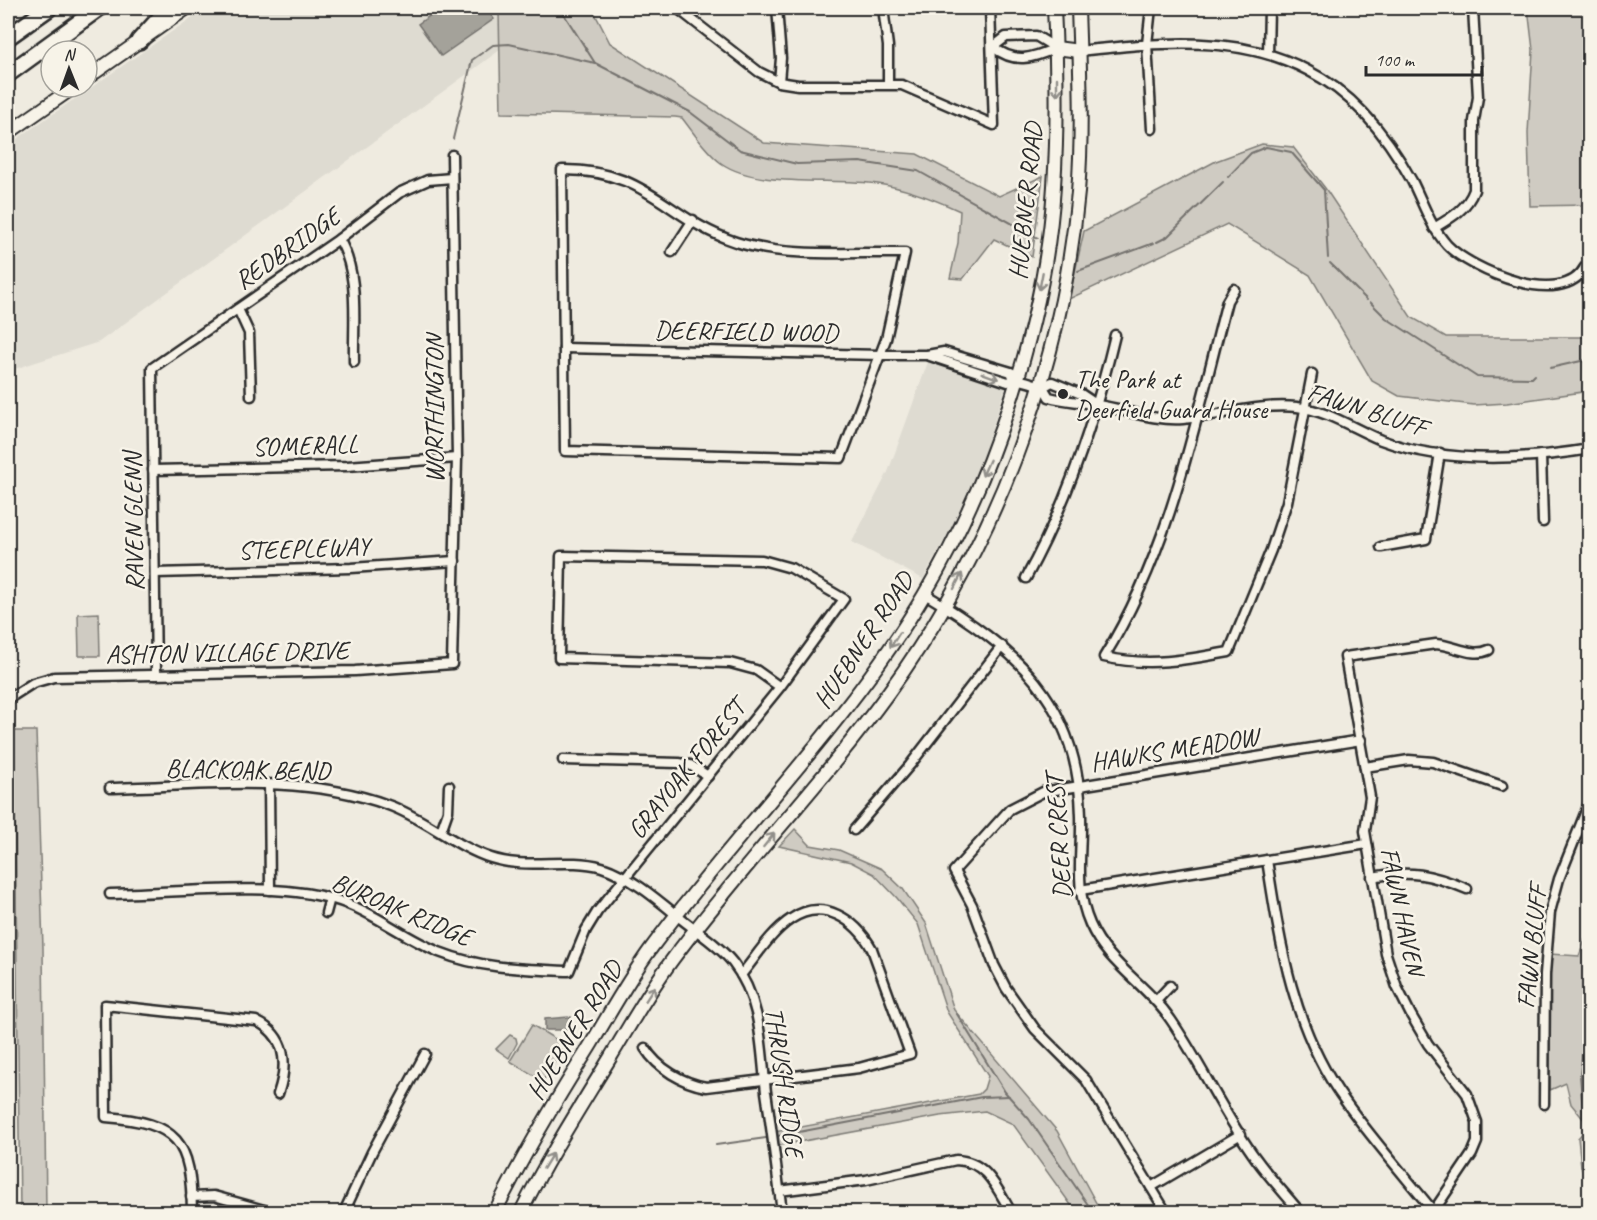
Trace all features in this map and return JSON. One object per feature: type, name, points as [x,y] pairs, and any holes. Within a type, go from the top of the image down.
[{"type":"highway","points":[[8,37],[49,8]]},
{"type":"highway","points":[[8,74],[99,8]]},
{"type":"highway","points":[[139,41],[169,8]]},
{"type":"main road","points":[[99,69],[187,8]]},
{"type":"main road","name":"HUEBNER ROAD","points":[[495,1212],[518,1164],[652,947],[864,686],[925,594],[957,535],[991,458],[1037,304],[1053,203],[1058,84],[1054,8]]},
{"type":"main road","name":"HUEBNER ROAD","points":[[521,1212],[539,1176],[671,961],[889,692],[945,607],[1013,466],[1041,386],[1060,309],[1076,206],[1082,85],[1078,8]]},
{"type":"main road","points":[[1056,48],[1079,51]]},
{"type":"main road","points":[[8,132],[56,99]]},
{"type":"street","points":[[677,8],[759,72],[778,82],[798,85],[888,83],[918,89],[994,124],[990,8]]},
{"type":"street","points":[[777,8],[782,58],[778,82]]},
{"type":"street","points":[[883,8],[888,46],[888,83]]},
{"type":"street","points":[[1150,8],[1147,44],[1152,129]]},
{"type":"street","points":[[1268,54],[1269,8]]},
{"type":"street","points":[[1434,228],[1458,213],[1471,200],[1474,190],[1474,121],[1478,97],[1473,8]]},
{"type":"street","points":[[993,47],[1006,37],[1036,36],[1056,48]]},
{"type":"street","points":[[1079,51],[1147,44],[1197,42],[1268,54],[1291,62],[1324,79],[1359,109],[1397,156],[1434,228],[1448,246],[1468,261],[1507,279],[1538,284],[1564,283],[1579,276],[1585,267]]},
{"type":"street","points":[[993,47],[1007,58],[1035,57],[1056,48]]},
{"type":"street","name":"WORTHINGTON","points":[[452,155],[457,458],[452,664]]},
{"type":"street","points":[[562,170],[595,171],[624,179],[693,220],[735,242],[767,249],[904,253],[881,355],[841,458],[565,451],[562,170]]},
{"type":"street","name":"REDBRIDGE","points":[[152,368],[405,190],[428,180],[452,178]]},
{"type":"street","points":[[672,252],[693,220]]},
{"type":"street","points":[[339,238],[348,253],[351,269],[354,362]]},
{"type":"street","points":[[1234,289],[1227,301],[1174,504],[1160,542],[1118,634],[1104,657],[1125,662],[1164,663],[1229,652],[1271,550],[1287,502],[1312,374]]},
{"type":"street","points":[[238,309],[249,333],[251,396]]},
{"type":"street","points":[[1026,578],[1044,545],[1076,469],[1097,405],[1115,335]]},
{"type":"street","name":"DEERFIELD WOOD","points":[[564,348],[927,356],[950,353],[1011,372],[1015,379],[1041,386]]},
{"type":"street","name":"RAVEN GLENN","points":[[152,368],[156,675]]},
{"type":"street","name":"FAWN BLUFF","points":[[1097,405],[1081,394],[1052,382],[1041,386],[1048,397],[1144,416],[1197,417],[1277,406],[1306,408],[1340,418],[1380,440],[1471,457],[1541,455],[1590,449]]},
{"type":"street","points":[[1381,547],[1426,539],[1440,453]]},
{"type":"street","points":[[1541,455],[1543,522]]},
{"type":"street","name":"SOMERALL","points":[[153,470],[347,466],[457,458]]},
{"type":"street","name":"GRAYOAK FOREST","points":[[569,971],[586,930],[624,879],[780,687],[844,599],[791,568],[762,560],[561,556],[559,658],[730,663],[756,670],[780,687]]},
{"type":"street","name":"STEEPLEWAY","points":[[154,573],[351,568],[455,561]]},
{"type":"street","name":"DEER CREST","points":[[925,594],[1002,646],[1025,668],[1053,706],[1071,750],[1079,786],[1080,890],[1089,921],[1103,948],[1171,1020],[1256,1160],[1300,1212]]},
{"type":"street","name":"FAWN HAVEN","points":[[1434,1212],[1472,1154],[1477,1142],[1477,1122],[1467,1094],[1428,1044],[1397,987],[1384,943],[1365,831],[1370,797],[1345,657],[1436,644],[1447,645],[1474,654],[1489,650]]},
{"type":"street","points":[[854,830],[910,765],[1002,646]]},
{"type":"street","name":"ASHTON VILLAGE DRIVE","points":[[8,699],[33,683],[54,677],[356,671],[452,664]]},
{"type":"street","name":"HAWKS MEADOW","points":[[1151,1187],[1079,1070],[1035,1029],[1006,988],[994,965],[972,904],[954,871],[1004,815],[1018,803],[1043,792],[1361,740]]},
{"type":"street","points":[[563,760],[679,763],[690,765],[708,776]]},
{"type":"street","points":[[1365,767],[1409,760],[1433,762],[1502,786]]},
{"type":"street","points":[[269,785],[270,890]]},
{"type":"street","name":"BLACKOAK BEND","points":[[110,788],[302,786],[367,798],[399,810],[441,831],[465,848],[493,859],[522,864],[587,864],[605,868],[677,916]]},
{"type":"street","points":[[441,831],[448,811],[449,786]]},
{"type":"street","name":"FAWN BLUFF","points":[[1544,1104],[1545,974],[1550,912],[1559,879],[1590,801]]},
{"type":"street","points":[[1080,890],[1367,844]]},
{"type":"street","points":[[1267,860],[1289,982],[1303,1023],[1322,1063],[1344,1100],[1434,1212]]},
{"type":"street","points":[[1372,877],[1401,872],[1422,873],[1467,889]]},
{"type":"street","name":"BUROAK RIDGE","points":[[110,894],[270,890],[330,898],[365,911],[415,940],[462,960],[516,970],[569,971]]},
{"type":"street","points":[[326,913],[330,898]]},
{"type":"street","points":[[645,1048],[656,1063],[696,1085],[717,1087],[865,1067],[910,1054],[872,949],[864,936],[843,916],[822,910],[811,911],[790,919],[741,975]]},
{"type":"street","name":"THRUSH RIDGE","points":[[677,916],[732,961],[741,975],[756,1011],[782,1212]]},
{"type":"street","points":[[1156,1002],[1170,986]]},
{"type":"street","points":[[192,1212],[188,1161],[171,1134],[148,1122],[106,1117],[105,1005],[256,1021],[268,1027],[279,1039],[283,1051],[283,1080],[278,1094]]},
{"type":"street","points":[[344,1212],[372,1152],[425,1054]]},
{"type":"street","points":[[1166,1212],[1151,1187],[1240,1134]]},
{"type":"street","points":[[779,1191],[866,1180],[956,1160],[967,1161],[984,1170],[1011,1212]]},
{"type":"street","points":[[191,1197],[214,1196],[271,1212]]},
{"type":"shaded area","points":[[206,8],[498,8],[500,50],[99,342],[8,371],[8,145],[74,99],[99,99],[99,82]]},
{"type":"shaded area","points":[[441,8],[486,8],[494,19],[441,56],[418,24]]},
{"type":"shaded area","points":[[495,8],[592,8],[610,43],[764,143],[917,154],[999,196],[1043,176],[1032,257],[994,239],[963,279],[950,278],[958,243],[960,211],[920,194],[878,184],[796,181],[755,176],[737,171],[721,163],[710,153],[682,118],[501,113],[499,12]]},
{"type":"shaded area","points":[[1528,8],[1589,8],[1589,205],[1530,206],[1528,133],[1533,50]]},
{"type":"shaded area","points":[[1262,144],[1293,147],[1325,188],[1411,317],[1446,337],[1589,337],[1589,391],[1507,403],[1474,405],[1399,396],[1372,381],[1310,275],[1227,224],[1069,299],[1084,231],[1216,161]]},
{"type":"shaded area","points":[[928,362],[1006,386],[983,456],[953,524],[923,579],[852,542],[888,472]]},
{"type":"shaded area","points":[[99,613],[100,656],[79,656],[78,614]]},
{"type":"shaded area","points":[[14,731],[36,731],[43,948],[46,1212],[20,1212]]},
{"type":"shaded area","points":[[795,829],[810,845],[839,850],[882,869],[903,889],[926,923],[954,1010],[1057,1131],[1101,1212],[1076,1212],[1013,1124],[985,1111],[940,1116],[776,1146],[774,1132],[979,1094],[984,1089],[988,1076],[947,1012],[918,924],[874,874],[851,862],[779,846]]},
{"type":"shaded area","points":[[1589,929],[1589,1126],[1571,1104],[1566,1083],[1550,1090],[1550,954],[1579,956]]},
{"type":"shaded area","points":[[571,1017],[571,1030],[545,1030],[545,1019]]},
{"type":"shaded area","points":[[532,1025],[565,1045],[543,1081],[510,1061]]},
{"type":"shaded area","points":[[510,1035],[516,1038],[517,1043],[509,1058],[496,1049]]},
{"type":"shaded area","points":[[1589,1126],[1589,1190],[1581,1166],[1578,1138]]},
{"type":"waterway","points":[[560,8],[595,63],[690,112],[740,150],[797,164],[860,162],[918,171],[1038,238]]},
{"type":"waterway","points":[[453,139],[472,60],[493,45],[509,44],[595,63]]},
{"type":"waterway","points":[[1228,177],[1251,153],[1266,147],[1291,152],[1324,190],[1328,258]]},
{"type":"waterway","points":[[1157,242],[1167,237],[1223,182]]},
{"type":"waterway","points":[[1078,271],[1154,243]]},
{"type":"waterway","points":[[1330,263],[1367,300]]},
{"type":"waterway","points":[[1370,302],[1386,318],[1477,377],[1532,378],[1535,375]]},
{"type":"waterway","points":[[1550,368],[1590,359]]},
{"type":"waterway","points":[[1590,996],[1580,1075],[1587,1161],[1590,1169]]},
{"type":"waterway","points":[[957,1014],[1005,1092],[1029,1119],[1093,1212]]},
{"type":"waterway","points":[[778,1136],[982,1097],[1009,1096]]},
{"type":"waterway","points":[[716,1145],[766,1138]]},
{"type":"place","name":"The Park at Deerfield Guard House","points":[[1063,394]]}]
